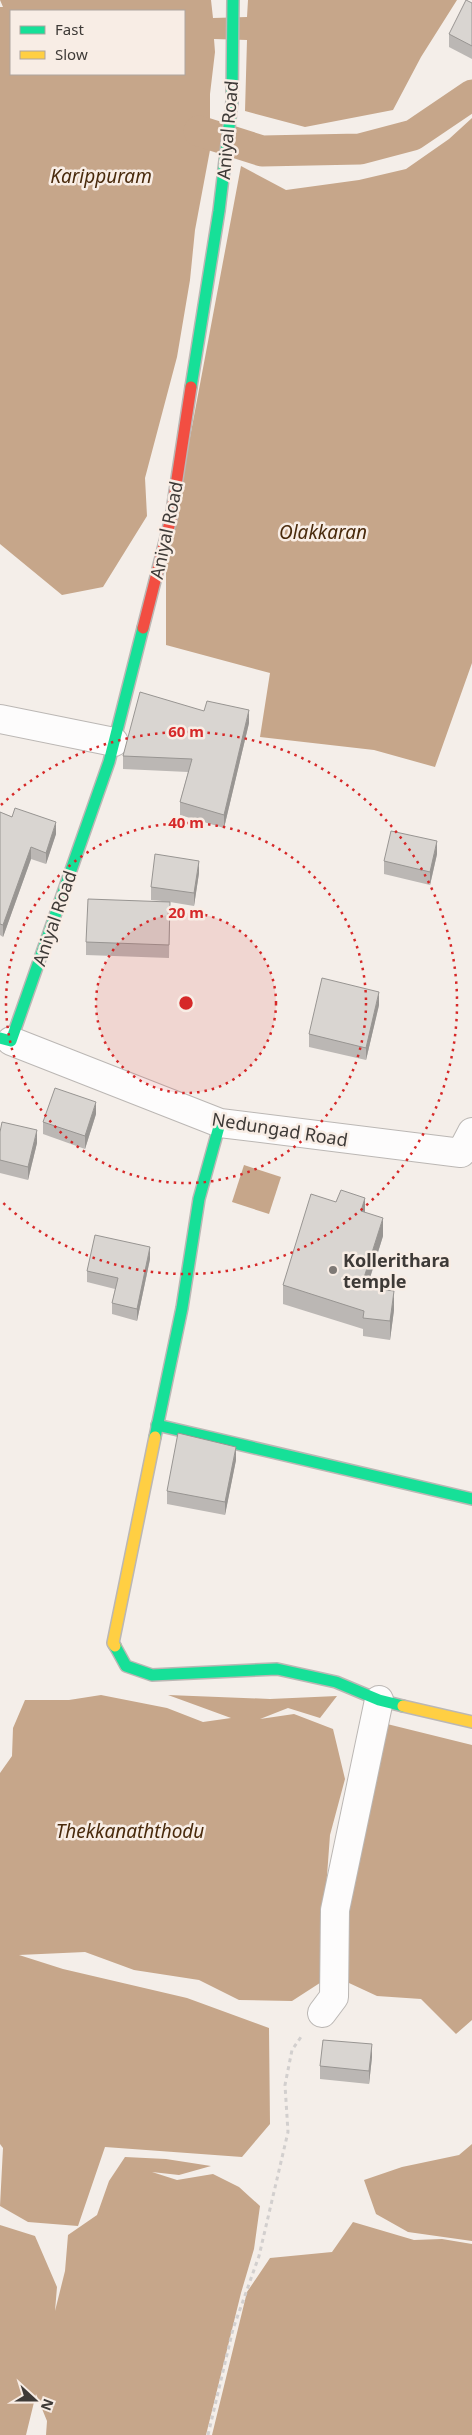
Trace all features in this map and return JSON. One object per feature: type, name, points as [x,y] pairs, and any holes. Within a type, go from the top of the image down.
[{"type":"street","name":"Aniyal Road","points":[[5,1040],[109,762],[171,518],[219,211],[232,102],[231,42],[233,0]]},
{"type":"street","points":[[0,719],[114,742]]},
{"type":"street","name":"Nedungad Road","points":[[5,1040],[220,1124],[468,1151]]},
{"type":"street","points":[[220,1124],[199,1200],[182,1308],[113,1643],[126,1666],[152,1675],[277,1669],[336,1682],[380,1700],[472,1722]]},
{"type":"street","points":[[157,1425],[472,1499]]},
{"type":"street","points":[[322,2013],[334,1997],[335,1910],[380,1700]]},
{"type":"path","points":[[208,2435],[233,2329],[259,2256],[288,2132],[285,2085],[292,2050],[310,2024],[322,2013]]},
{"type":"water","name":"Karippuram","points":[[0,0],[211,0],[213,18],[247,17],[248,0],[457,0],[421,57],[393,110],[305,127],[245,111],[247,40],[214,39],[215,52],[210,94],[210,150],[195,230],[190,280],[177,357],[145,478],[147,516],[103,587],[62,595],[0,544],[0,7],[3,7]]},
{"type":"water","name":"Olakkaran","points":[[472,118],[472,663],[435,767],[374,750],[260,737],[270,673],[166,645],[166,565],[241,166],[286,190],[359,180],[406,169],[449,139]]},
{"type":"water","points":[[244,1165],[281,1177],[269,1214],[232,1202]]},
{"type":"water","name":"Thekkanaththodu","points":[[101,1695],[167,1708],[203,1722],[231,1718],[168,1695],[270,1699],[337,1696],[320,1718],[288,1708],[260,1719],[294,1714],[333,1729],[345,1779],[330,1835],[326,1889],[379,1722],[472,1745],[472,2020],[456,2034],[421,1999],[377,1996],[349,1983],[347,1918],[326,1979],[292,2001],[239,2000],[199,1980],[134,1970],[85,1952],[19,1955],[63,1969],[187,1998],[269,2028],[270,2124],[242,2157],[105,2147],[78,2226],[28,2222],[0,2206],[3,2148],[0,2144],[0,1773],[12,1756],[13,1728],[25,1700],[69,1700]]},
{"type":"water","points":[[472,2144],[472,2241],[408,2232],[376,2214],[364,2180],[402,2167],[459,2155]]},
{"type":"water","points":[[125,2157],[166,2159],[211,2166],[179,2175],[152,2172],[177,2180],[213,2174],[239,2187],[260,2206],[254,2249],[241,2293],[206,2435],[46,2435],[47,2421],[36,2394],[26,2435],[0,2435],[0,2225],[35,2236],[57,2287],[55,2311],[65,2271],[68,2235],[97,2215],[109,2181]]},
{"type":"water","points":[[353,2222],[414,2240],[442,2239],[472,2244],[472,2435],[212,2435],[247,2292],[270,2258],[332,2252]]},
{"type":"building","points":[[466,0],[472,3],[472,46],[449,34]]},
{"type":"building","points":[[140,692],[204,711],[207,701],[249,710],[224,815],[180,802],[192,759],[123,756]]},
{"type":"building","points":[[15,808],[56,822],[46,853],[31,847],[3,925],[0,924],[0,812],[12,817]]},
{"type":"building","points":[[391,831],[437,841],[430,872],[384,861]]},
{"type":"building","points":[[155,854],[199,861],[194,893],[151,887]]},
{"type":"building","points":[[88,899],[170,902],[169,945],[86,942]]},
{"type":"building","points":[[322,978],[379,992],[366,1048],[309,1034]]},
{"type":"building","points":[[55,1088],[96,1102],[85,1136],[43,1122]]},
{"type":"building","points":[[2,1122],[37,1130],[28,1167],[0,1160]]},
{"type":"building","name":"Kollerithara temple","points":[[341,1190],[365,1198],[361,1211],[383,1218],[361,1287],[394,1291],[390,1321],[363,1318],[364,1311],[283,1285],[311,1194],[336,1202]]},
{"type":"building","points":[[95,1235],[150,1247],[137,1309],[112,1303],[118,1278],[87,1271]]},
{"type":"building","points":[[178,1433],[236,1447],[225,1502],[167,1491]]},
{"type":"building","points":[[323,2040],[372,2044],[369,2071],[320,2066]]},
{"type":"waterway","points":[[199,131],[262,151],[360,149],[413,135],[472,95]]},
{"type":"traffic: fast","points":[[191,387],[219,211],[232,102],[233,0]]},
{"type":"traffic: fast","points":[[0,1038],[11,1041],[109,762],[143,628]]},
{"type":"traffic: fast","points":[[155,1437],[182,1308],[199,1199],[220,1123]]},
{"type":"traffic: fast","points":[[157,1425],[472,1499]]},
{"type":"traffic: fast","points":[[115,1646],[126,1666],[152,1675],[277,1669],[336,1682],[379,1700],[403,1706]]},
{"type":"traffic: slow","points":[[115,1646],[113,1643],[155,1437]]},
{"type":"traffic: slow","points":[[403,1706],[472,1722]]},
{"type":"traffic: jam","points":[[143,628],[171,518],[191,387]]},
{"type":"place","name":"Kollerithara temple","points":[[333,1270]]}]
